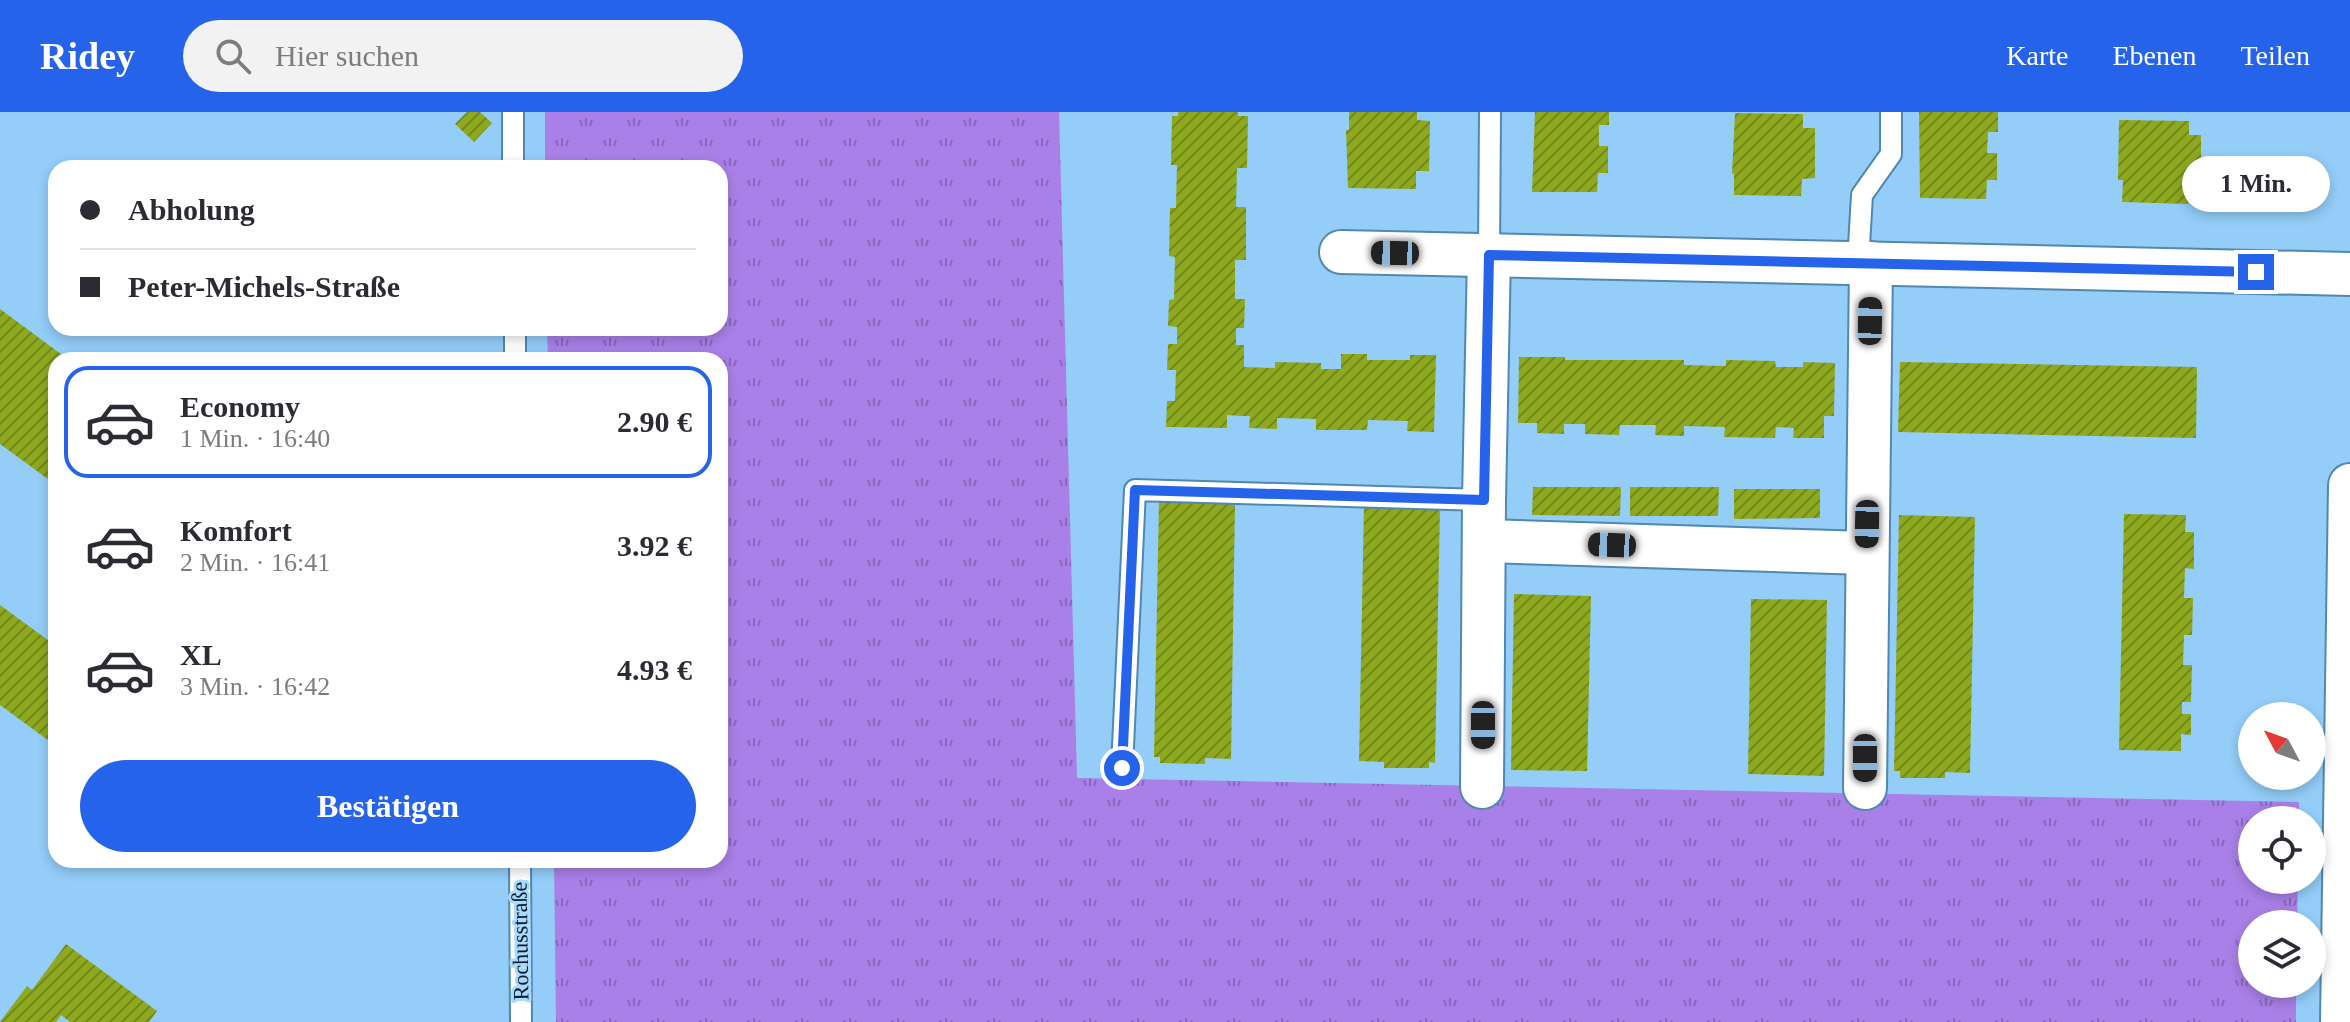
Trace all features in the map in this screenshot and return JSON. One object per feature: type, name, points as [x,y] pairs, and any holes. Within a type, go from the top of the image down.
[{"type":"street","points":[[1341,252],[2350,274]]},
{"type":"street","points":[[1482,787],[1489,255]]},
{"type":"street","points":[[1865,263],[1865,788]]},
{"type":"street","points":[[2342,1022],[2350,485]]},
{"type":"street","points":[[1484,541],[1866,553]]},
{"type":"lane","points":[[513,112],[513,160]]},
{"type":"lane","points":[[1489,255],[1490,112]]},
{"type":"lane","points":[[1865,263],[1862,195],[1891,154],[1891,112]]},
{"type":"lane","points":[[1122,768],[1135,490],[1484,500]]},
{"type":"lane","name":"Rochusstraße","points":[[520,868],[521,1022]]},
{"type":"green space","points":[[545,112],[1059,112],[1077,778],[2299,802],[2299,806],[2238,806],[2238,894],[2298,894],[2297,910],[2238,910],[2238,998],[2296,998],[2296,1022],[556,1022],[554,868],[728,868],[728,352],[548,352],[547,336],[728,336],[728,160],[545,160]]},
{"type":"building","points":[[467,112],[480,112],[492,123],[474,142],[455,124]]},
{"type":"building","points":[[1178,112],[1238,112],[1238,116],[1248,116],[1247,168],[1237,168],[1236,207],[1246,207],[1246,260],[1235,260],[1235,299],[1245,299],[1244,328],[1236,328],[1236,345],[1244,345],[1244,367],[1275,368],[1275,362],[1321,363],[1321,369],[1341,369],[1341,354],[1367,354],[1367,360],[1410,360],[1410,355],[1436,355],[1434,432],[1407,431],[1408,421],[1368,420],[1367,430],[1316,430],[1316,419],[1277,418],[1277,429],[1249,428],[1250,416],[1227,415],[1227,428],[1166,427],[1167,401],[1175,401],[1176,370],[1167,370],[1168,344],[1177,344],[1177,327],[1168,326],[1169,300],[1174,299],[1175,257],[1169,256],[1170,208],[1176,208],[1177,165],[1171,165],[1172,116],[1178,116]]},
{"type":"building","points":[[1349,112],[1417,112],[1417,120],[1430,121],[1429,171],[1416,171],[1416,189],[1348,188],[1346,130],[1349,130]]},
{"type":"building","points":[[1535,112],[1609,112],[1609,125],[1599,125],[1599,146],[1608,146],[1608,173],[1598,173],[1597,192],[1532,192]]},
{"type":"building","points":[[1919,112],[1998,112],[1998,132],[1988,132],[1987,153],[1997,153],[1997,180],[1987,180],[1986,199],[1920,198]]},
{"type":"building","points":[[1735,113],[1803,114],[1803,128],[1815,128],[1815,178],[1802,179],[1801,196],[1734,195]]},
{"type":"building","points":[[2119,120],[2189,121],[2189,135],[2201,135],[2201,186],[2188,185],[2188,204],[2122,202],[2123,180],[2118,180]]},
{"type":"building","points":[[0,309],[58,352],[48,352],[48,479],[0,444]]},
{"type":"building","points":[[1519,357],[1684,360],[1684,365],[1726,366],[1726,360],[1775,361],[1776,367],[1803,367],[1803,362],[1835,363],[1834,416],[1824,416],[1824,438],[1793,438],[1794,428],[1776,427],[1775,438],[1724,437],[1725,427],[1684,426],[1684,436],[1655,435],[1656,425],[1620,425],[1619,435],[1585,434],[1585,424],[1564,424],[1564,434],[1537,433],[1537,423],[1518,423]]},
{"type":"building","points":[[1900,362],[2197,367],[2196,438],[1898,432]]},
{"type":"building","points":[[1533,487],[1621,487],[1620,516],[1532,515]]},
{"type":"building","points":[[1630,487],[1719,487],[1718,516],[1630,516]]},
{"type":"building","points":[[1734,489],[1820,489],[1820,518],[1734,519]]},
{"type":"building","points":[[1159,501],[1235,503],[1231,759],[1205,758],[1205,764],[1160,763],[1160,757],[1154,757]]},
{"type":"building","points":[[1364,505],[1440,506],[1435,763],[1429,762],[1429,768],[1384,768],[1384,762],[1359,761]]},
{"type":"building","points":[[2124,514],[2186,515],[2185,532],[2194,532],[2194,569],[2185,568],[2184,598],[2193,598],[2192,635],[2184,635],[2183,665],[2192,665],[2191,702],[2182,702],[2182,714],[2191,714],[2191,735],[2181,734],[2181,751],[2119,750]]},
{"type":"building","points":[[1899,515],[1975,517],[1970,773],[1945,772],[1945,778],[1900,778],[1900,771],[1894,771]]},
{"type":"building","points":[[1514,594],[1591,596],[1587,771],[1511,770]]},
{"type":"building","points":[[1751,599],[1827,600],[1824,776],[1748,774]]},
{"type":"building","points":[[0,605],[48,640],[48,740],[0,705]]},
{"type":"building","points":[[66,944],[157,1011],[149,1022],[70,1022],[61,1015],[56,1022],[0,1022],[27,986],[32,990]]},
{"type":"route","points":[[1122,768],[1135,490],[1484,500],[1489,255],[2256,272]]}]
